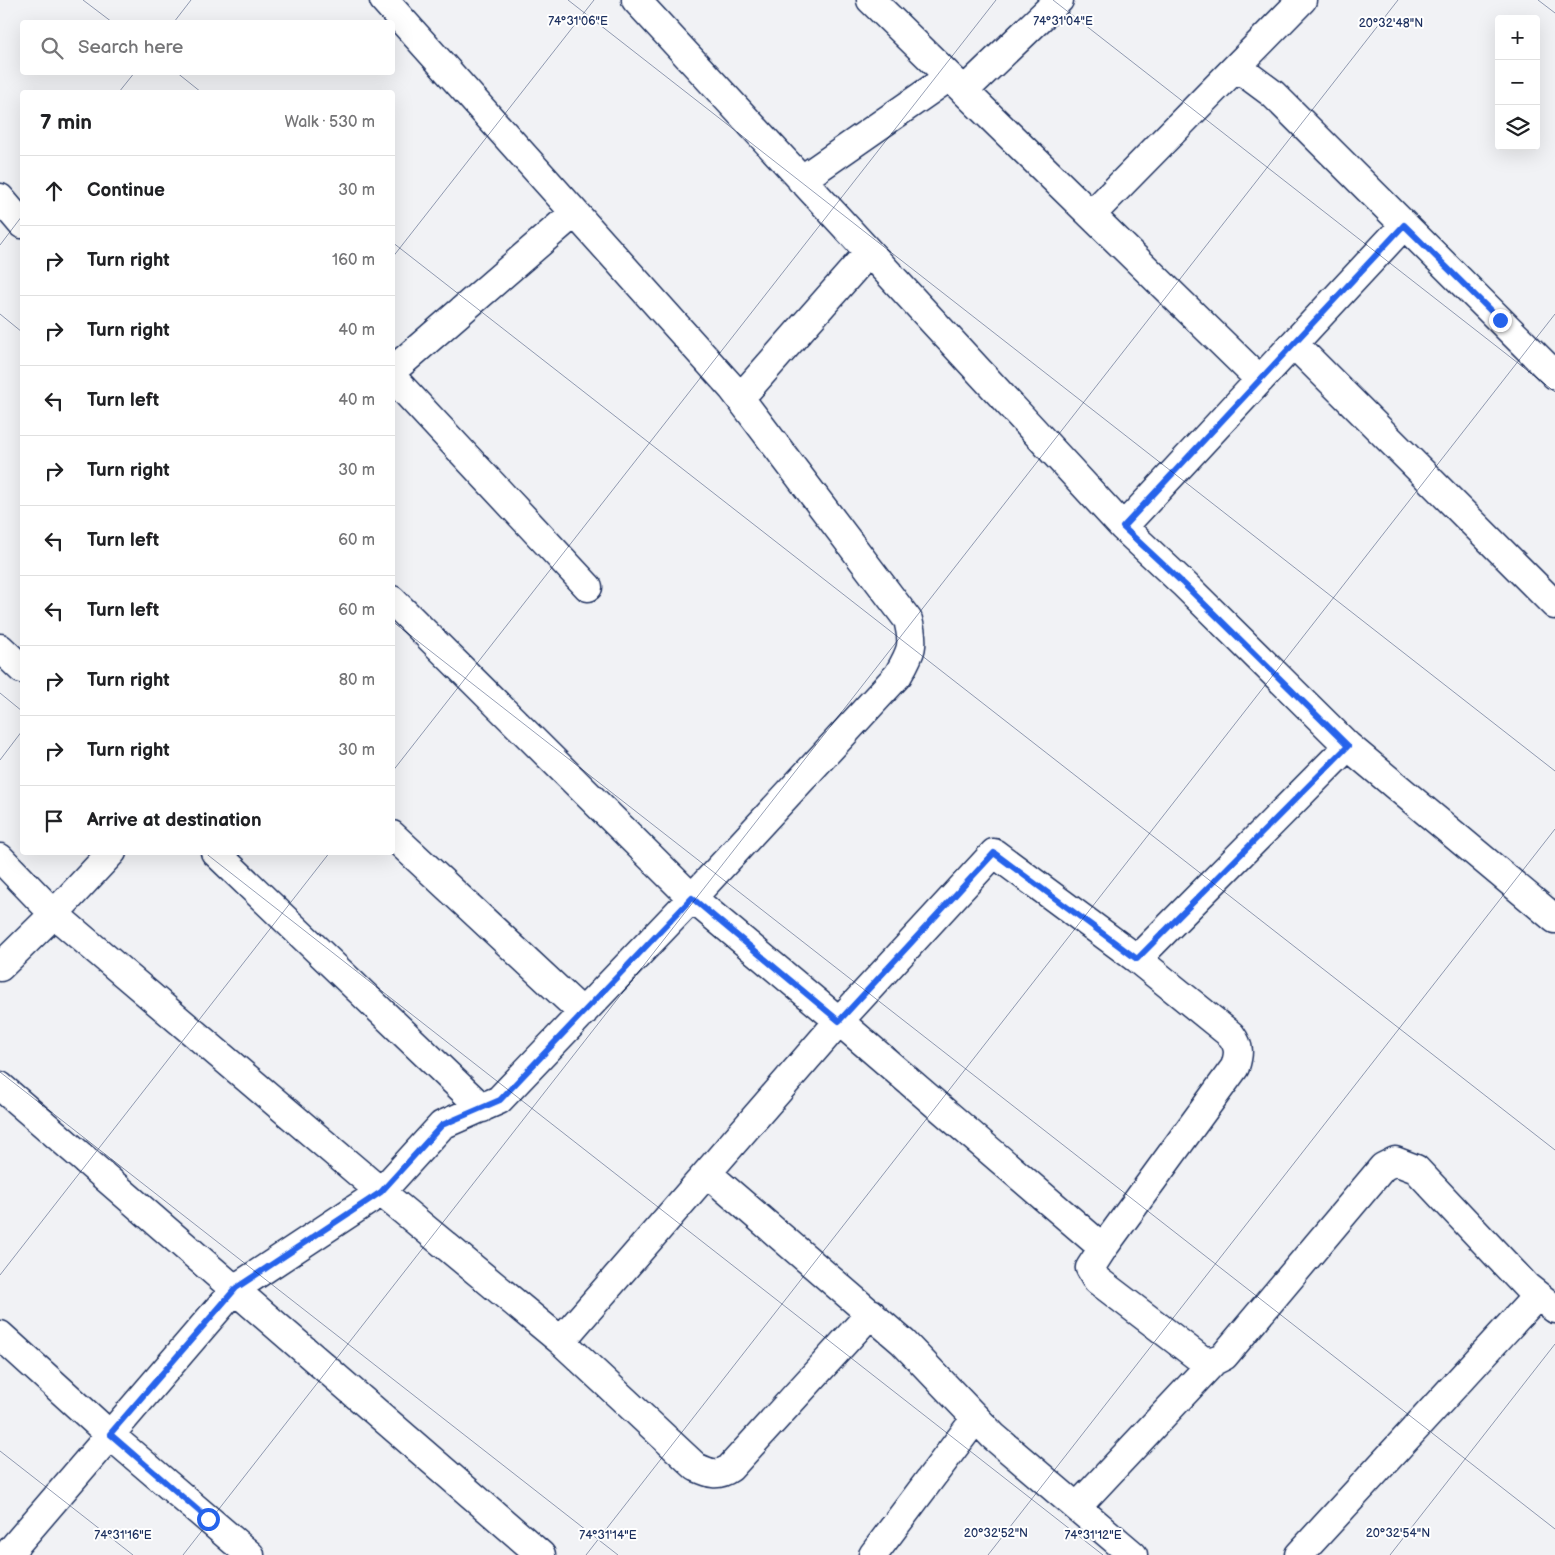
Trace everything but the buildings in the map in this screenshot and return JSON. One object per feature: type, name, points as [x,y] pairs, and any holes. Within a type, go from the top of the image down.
[{"type":"street","points":[[7,1555],[236,1288],[381,1192],[442,1125],[500,1100],[692,898],[898,675],[908,658],[913,639],[908,620],[733,389],[384,0]]},
{"type":"street","points":[[636,0],[1123,527],[1185,585],[1348,746],[1555,920]]},
{"type":"street","points":[[871,0],[1260,380]]},
{"type":"street","points":[[801,180],[957,84],[1059,0]]},
{"type":"street","points":[[1091,215],[1238,68],[1302,0]]},
{"type":"street","points":[[1238,68],[1273,94],[1555,375]]},
{"type":"street","points":[[0,198],[20,222]]},
{"type":"street","points":[[395,368],[574,214]]},
{"type":"street","points":[[1123,527],[1404,225]]},
{"type":"street","points":[[733,389],[742,391],[749,388],[869,252]]},
{"type":"street","points":[[1294,344],[1555,606]]},
{"type":"street","points":[[395,380],[588,587]]},
{"type":"street","points":[[395,603],[692,898],[839,1021],[1103,1248]]},
{"type":"street","points":[[0,648],[20,667]]},
{"type":"street","points":[[1137,959],[1348,746]]},
{"type":"street","points":[[395,838],[583,1013]]},
{"type":"street","points":[[561,1341],[839,1021],[994,853],[1137,959],[1231,1035],[1238,1044],[1238,1056],[1235,1067],[1090,1268],[1097,1280],[1202,1360],[1214,1361]]},
{"type":"street","points":[[0,967],[54,914],[109,855]]},
{"type":"street","points":[[217,855],[482,1108]]},
{"type":"street","points":[[0,858],[54,914],[381,1192],[561,1341],[696,1467],[710,1474],[721,1474],[730,1468],[871,1313]]},
{"type":"street","points":[[0,1086],[236,1288],[541,1555]]},
{"type":"street","points":[[1077,1507],[1214,1361],[1224,1356],[1383,1167],[1395,1161],[1416,1169],[1546,1303],[1300,1555]]},
{"type":"street","points":[[707,1173],[871,1313],[903,1342],[993,1436],[1133,1555]]},
{"type":"street","points":[[0,1335],[110,1434],[250,1555]]},
{"type":"street","points":[[873,1555],[976,1418]]},
{"type":"route","points":[[208,1519],[110,1434],[236,1288],[381,1192],[442,1125],[500,1100],[692,898],[839,1021],[994,853],[1137,959],[1348,746],[1185,585],[1123,527],[1404,225],[1500,320]]}]
